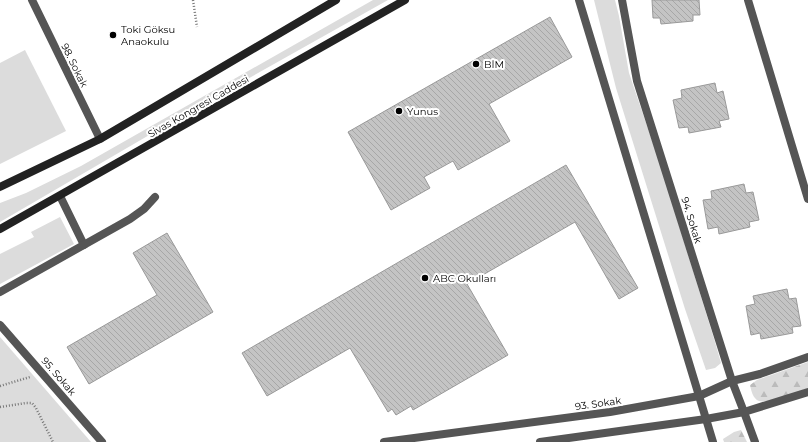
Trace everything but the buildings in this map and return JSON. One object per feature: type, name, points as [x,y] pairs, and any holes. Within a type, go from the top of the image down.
[{"type":"main road","name":"Sivas Kongresi Caddesi","points":[[0,186],[100,139],[336,0]]},
{"type":"main road","name":"Sivas Kongresi Caddesi","points":[[0,229],[405,0]]},
{"type":"street","name":"98. Sokak","points":[[32,0],[100,139]]},
{"type":"street","points":[[579,0],[713,442]]},
{"type":"street","name":"94. Sokak","points":[[622,0],[637,81],[732,381],[755,442]]},
{"type":"street","points":[[748,0],[808,199]]},
{"type":"street","points":[[60,196],[84,245]]},
{"type":"street","points":[[0,292],[130,219],[144,209],[155,197]]},
{"type":"street","name":"95. Sokak","points":[[0,325],[102,442]]},
{"type":"street","name":"93. Sokak","points":[[384,442],[405,441],[610,412],[698,396],[732,381],[760,374],[808,357]]},
{"type":"street","points":[[540,442],[706,419],[744,412],[808,392]]},
{"type":"path","points":[[193,0],[197,27]]},
{"type":"path","points":[[0,386],[43,373]]},
{"type":"path","points":[[0,407],[32,403],[53,442]]},
{"type":"green space","points":[[373,0],[388,0],[187,113],[0,222],[0,203],[26,193],[81,166]]},
{"type":"green space","points":[[594,0],[615,0],[629,73],[660,164],[721,363],[715,368],[706,370],[685,309],[616,88]]},
{"type":"green space","points":[[25,50],[66,131],[0,164],[0,63]]},
{"type":"green space","points":[[60,217],[74,244],[0,284],[0,254],[34,237],[31,232]]},
{"type":"green space","points":[[0,337],[91,442],[0,442]]},
{"type":"green space","points":[[808,362],[808,388],[769,401],[759,401],[754,396],[750,385],[757,380]]},
{"type":"green space","points":[[741,430],[747,442],[724,442],[723,439],[734,432]]},
{"type":"place","name":"Toki Göksu Anaokulu","points":[[113,35]]},
{"type":"place","name":"BİM","points":[[476,64]]},
{"type":"place","name":"Yunus","points":[[399,111]]},
{"type":"place","name":"ABC Okulları","points":[[425,278]]}]
